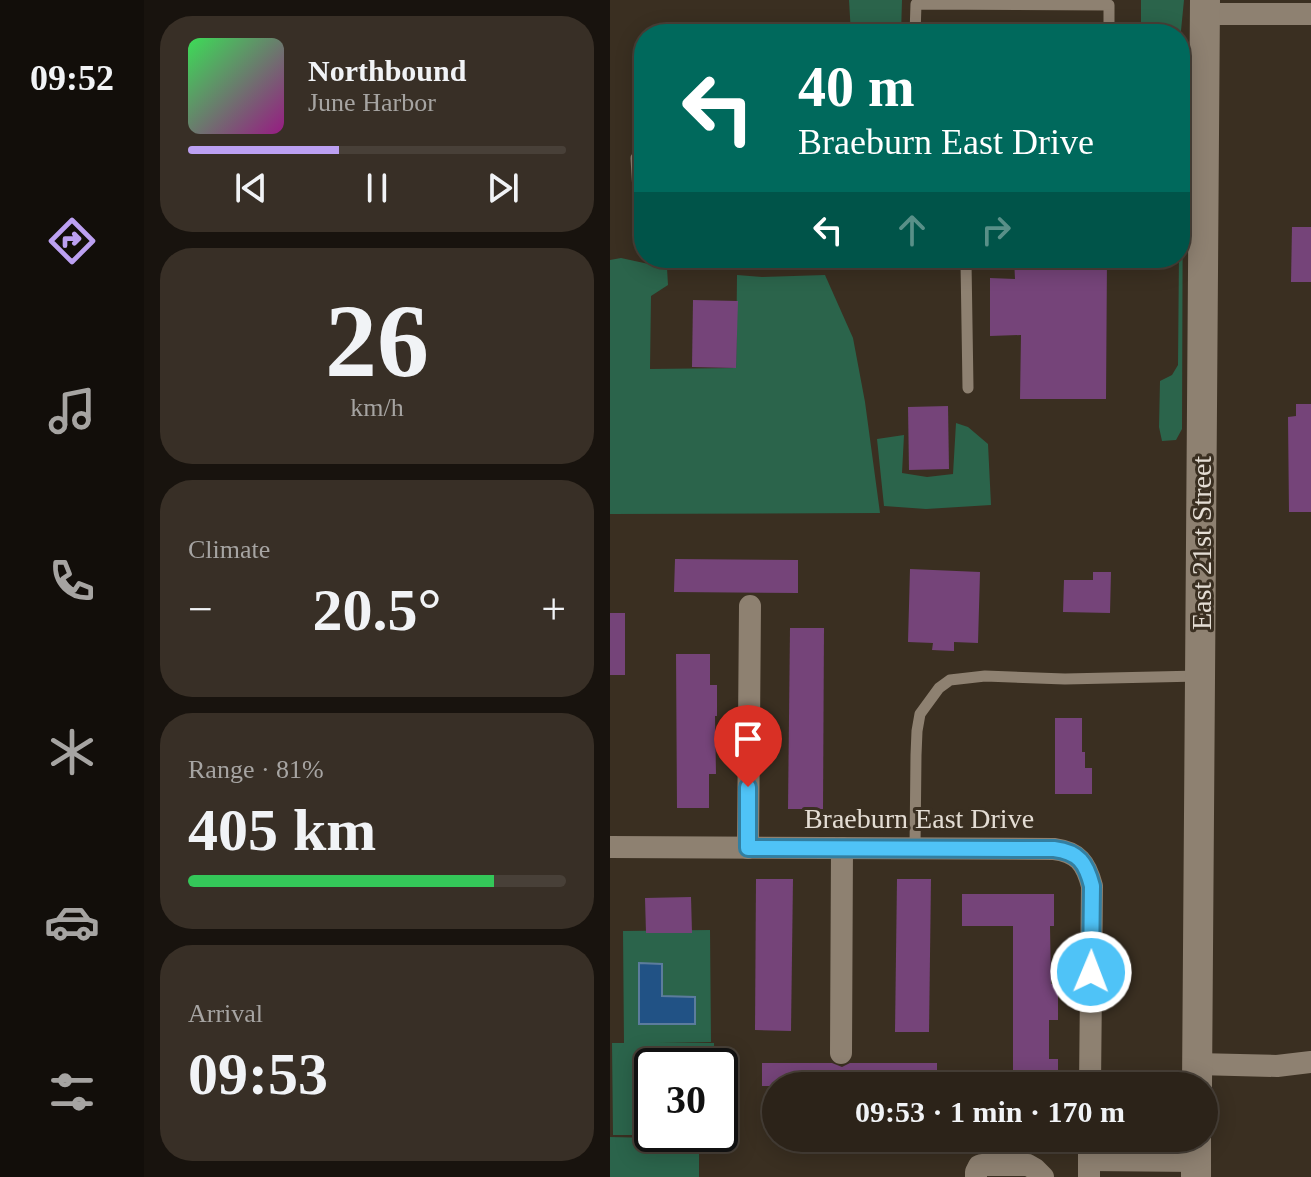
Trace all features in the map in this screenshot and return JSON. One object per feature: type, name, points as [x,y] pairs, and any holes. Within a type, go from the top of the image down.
[{"type":"main road","name":"East 21st Street","points":[[1197,1072],[1204,7]]},
{"type":"street","points":[[1204,7],[1311,14]]},
{"type":"street","points":[[748,848],[750,606]]},
{"type":"street","name":"Braeburn East Drive","points":[[610,847],[1066,851],[1080,860],[1089,873],[1092,886],[1090,1072]]},
{"type":"street","points":[[841,1053],[842,848]]},
{"type":"street","points":[[1218,1073],[1311,1062]]},
{"type":"street","points":[[1089,1158],[1196,1159]]},
{"type":"street","points":[[976,1177],[982,1165],[1025,1165],[1043,1177]]},
{"type":"lane","points":[[915,24],[916,4],[1109,5],[1109,24]]},
{"type":"lane","points":[[966,268],[968,388]]},
{"type":"lane","points":[[915,848],[916,755],[920,714],[939,688],[950,680],[985,676],[1065,679],[1200,676]]},
{"type":"green space","points":[[849,0],[902,0],[901,24],[850,24]]},
{"type":"green space","points":[[1141,0],[1184,0],[1182,24],[1141,24]]},
{"type":"green space","points":[[610,260],[634,261],[634,268],[667,268],[668,285],[651,296],[650,369],[736,368],[737,275],[825,275],[853,338],[880,513],[610,514]]},
{"type":"green space","points":[[1179,268],[1183,268],[1182,429],[1176,440],[1162,441],[1159,427],[1160,381],[1172,375],[1178,365]]},
{"type":"green space","points":[[956,423],[968,427],[988,444],[991,505],[926,509],[884,506],[877,439],[904,435],[902,473],[927,477],[953,474]]},
{"type":"green space","points":[[710,930],[711,1042],[659,1043],[714,1043],[714,1048],[634,1048],[634,1135],[613,1135],[612,1043],[624,1043],[623,931]]},
{"type":"green space","points":[[610,1137],[634,1138],[634,1152],[699,1152],[699,1177],[610,1177]]},
{"type":"water","points":[[639,963],[662,964],[662,996],[695,997],[695,1024],[639,1024]]},
{"type":"building","points":[[1292,227],[1311,227],[1311,282],[1291,282]]},
{"type":"building","points":[[1014,268],[1107,268],[1106,399],[1020,399],[1021,335],[990,336],[990,278],[1015,279]]},
{"type":"building","points":[[693,300],[738,301],[736,368],[692,367]]},
{"type":"building","points":[[1296,404],[1311,404],[1311,512],[1289,512],[1288,417],[1296,416]]},
{"type":"building","points":[[948,406],[949,469],[909,470],[908,407]]},
{"type":"building","points":[[675,559],[798,560],[798,593],[674,592]]},
{"type":"building","points":[[910,569],[980,572],[978,643],[954,642],[954,651],[932,650],[933,643],[908,642]]},
{"type":"building","points":[[1093,572],[1111,572],[1110,613],[1063,612],[1064,580],[1093,580]]},
{"type":"building","points":[[610,613],[625,613],[625,675],[610,675]]},
{"type":"building","points":[[790,628],[824,628],[823,809],[788,809]]},
{"type":"building","points":[[676,654],[710,654],[710,685],[717,685],[716,774],[709,774],[709,808],[677,808]]},
{"type":"building","points":[[1055,718],[1082,718],[1082,752],[1085,752],[1085,768],[1092,768],[1092,794],[1055,794]]},
{"type":"building","points":[[756,879],[793,879],[791,1031],[755,1030]]},
{"type":"building","points":[[897,879],[931,879],[929,1032],[895,1032]]},
{"type":"building","points":[[962,894],[1054,894],[1054,926],[1050,926],[1051,984],[1058,984],[1058,1020],[1049,1020],[1049,1059],[1058,1059],[1058,1072],[1013,1072],[1013,926],[962,926]]},
{"type":"building","points":[[691,897],[692,933],[646,933],[645,898]]},
{"type":"building","points":[[762,1063],[832,1063],[842,1067],[850,1063],[937,1063],[937,1072],[762,1072]]},
{"type":"route","points":[[748,787],[748,848],[1054,849],[1073,854],[1089,873],[1092,886],[1091,972]]}]
